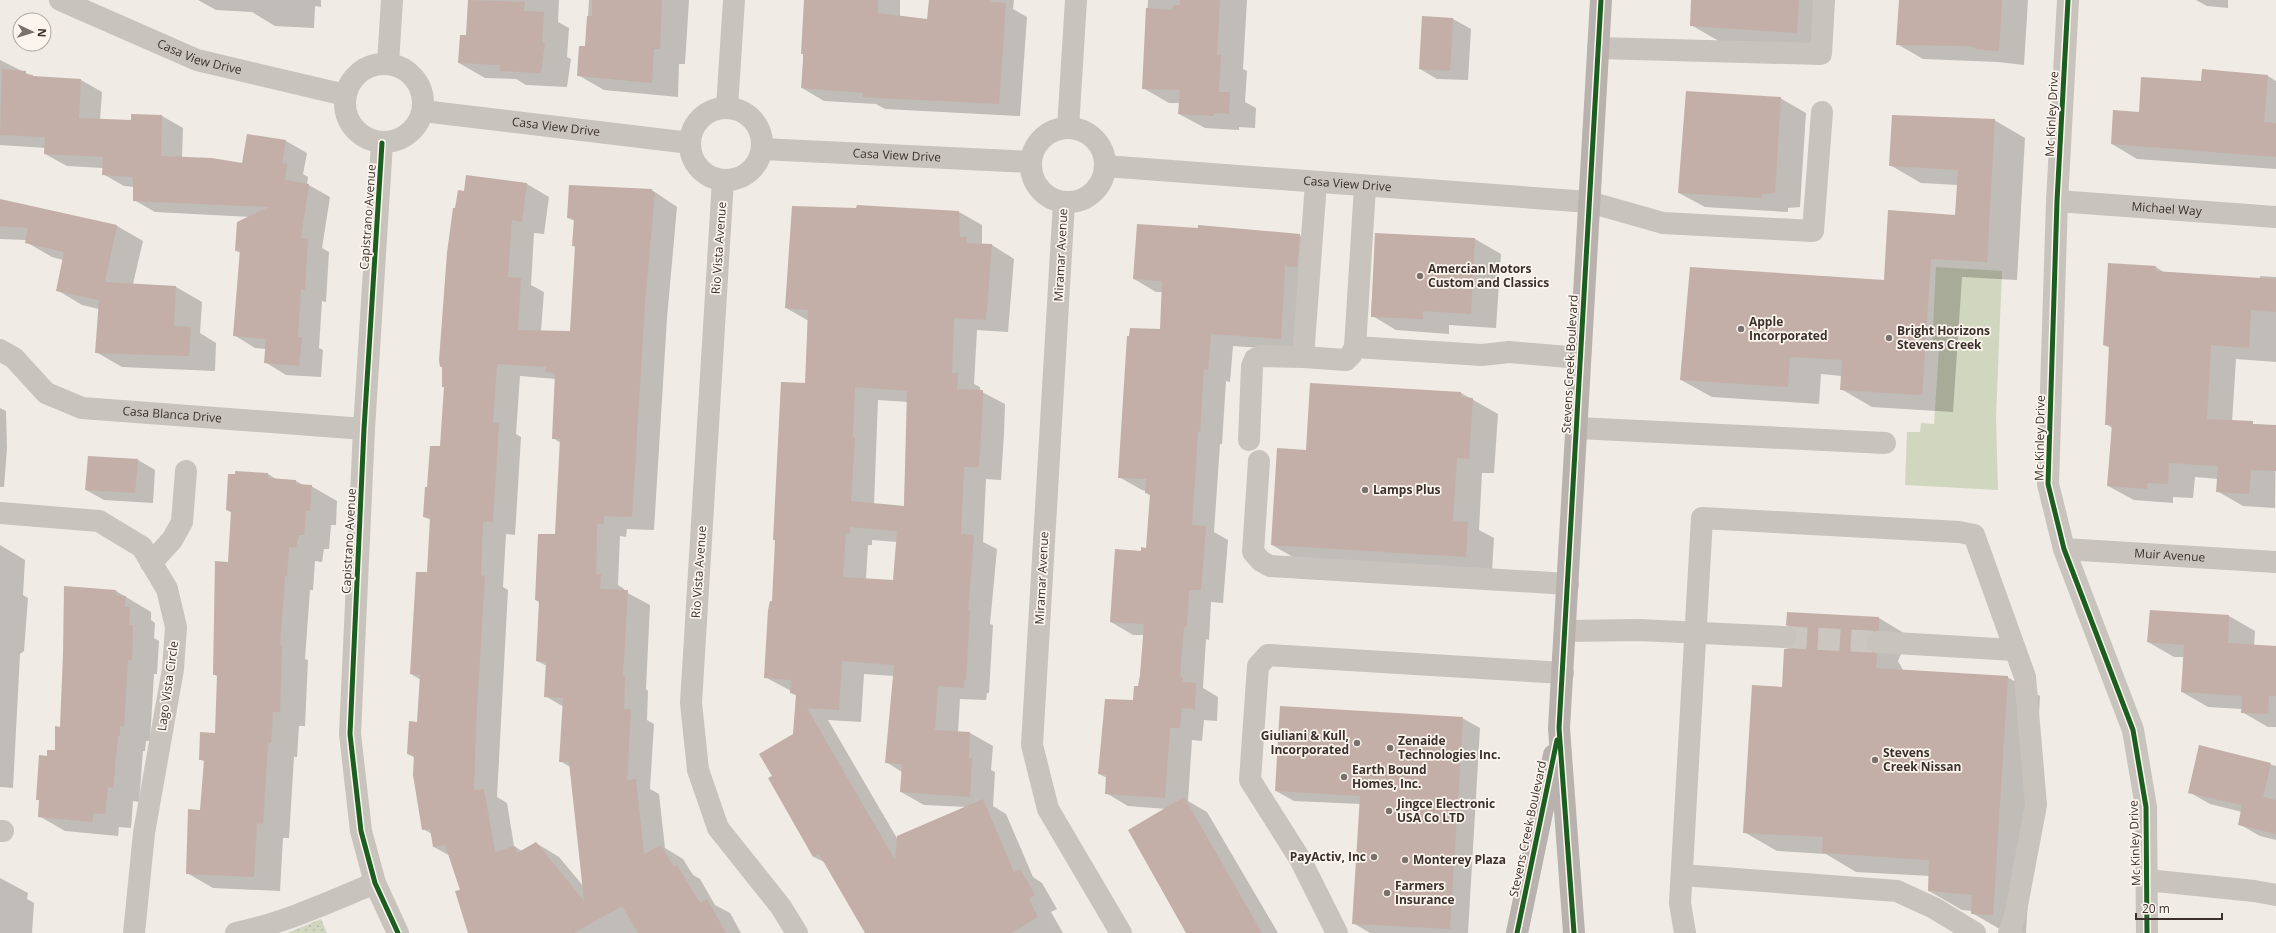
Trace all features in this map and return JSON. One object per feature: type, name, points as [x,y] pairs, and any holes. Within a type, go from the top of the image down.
[{"type":"main road","name":"Stevens Creek Boulevard","points":[[1517,933],[1559,728],[1601,0]]},
{"type":"main road","name":"Stevens Creek Boulevard","points":[[1559,728],[1574,933]]},
{"type":"street","name":"Casa View Drive","points":[[60,0],[198,60],[345,94]]},
{"type":"street","points":[[388,63],[392,0]]},
{"type":"street","points":[[727,107],[734,0]]},
{"type":"street","points":[[1068,128],[1076,0]]},
{"type":"street","points":[[1598,48],[1821,54],[1824,0]]},
{"type":"street","name":"Mc Kinley Drive","points":[[2068,0],[2057,201],[2048,484],[2064,549],[2133,730],[2146,807],[2147,933]]},
{"type":"street","points":[[388,63],[401,67],[420,85],[423,98],[423,111],[418,124],[408,135],[396,141],[382,143],[369,140],[358,132],[349,121],[345,108],[345,94],[351,81],[361,71],[374,64],[388,63]]},
{"type":"street","points":[[727,107],[739,110],[750,116],[758,125],[762,137],[762,149],[758,162],[749,173],[737,179],[723,180],[710,177],[699,169],[692,157],[690,143],[691,132],[697,121],[705,114],[716,109],[727,107]]},
{"type":"street","name":"Casa View Drive","points":[[423,111],[690,143]]},
{"type":"street","name":"Casa View Drive","points":[[1105,166],[1365,187],[1589,202],[1663,223],[1813,230],[1822,112]]},
{"type":"street","points":[[1068,128],[1088,133],[1097,142],[1103,154],[1105,166],[1098,187],[1089,196],[1077,201],[1064,202],[1046,196],[1037,186],[1032,175],[1031,162],[1036,146],[1044,136],[1056,130],[1068,128]]},
{"type":"street","name":"Capistrano Avenue","points":[[382,143],[364,429],[350,734],[361,831],[375,883],[398,933]]},
{"type":"street","name":"Casa View Drive","points":[[762,149],[1031,162]]},
{"type":"street","name":"Rio Vista Avenue","points":[[723,180],[691,703],[698,770],[718,828],[781,907],[797,933]]},
{"type":"street","points":[[1304,358],[1316,183]]},
{"type":"street","points":[[1249,440],[1252,366],[1255,359],[1261,356],[1346,360],[1351,355],[1355,347],[1365,187]]},
{"type":"street","name":"Michael Way","points":[[2057,201],[2276,217]]},
{"type":"street","name":"Miramar Avenue","points":[[1064,202],[1032,745],[1048,809],[1121,933]]},
{"type":"street","points":[[1355,347],[1482,355],[1509,352],[1580,358]]},
{"type":"street","name":"Casa Blanca Drive","points":[[0,350],[14,358],[46,393],[82,408],[364,429]]},
{"type":"street","points":[[1577,428],[1885,443]]},
{"type":"street","points":[[1259,461],[1253,552],[1261,561],[1270,566],[1568,584]]},
{"type":"street","points":[[151,563],[172,540],[182,522],[186,471]]},
{"type":"street","name":"Lago Vista Circle","points":[[0,513],[99,521],[142,547],[167,589],[176,627],[173,669],[144,833],[134,933]]},
{"type":"street","points":[[1685,933],[1680,903],[1702,518],[1959,532],[1974,536],[2025,677],[2036,805],[2015,916],[2009,933]]},
{"type":"street","name":"Muir Avenue","points":[[2064,549],[2276,562]]},
{"type":"street","points":[[1565,632],[1639,630],[1785,637]]},
{"type":"street","points":[[1878,642],[2014,650]]},
{"type":"street","points":[[1337,933],[1300,859],[1250,780],[1258,666],[1268,655],[1563,673]]},
{"type":"street","points":[[1682,875],[1896,891],[1934,908],[1975,933]]},
{"type":"street","points":[[2147,880],[2254,891],[2276,895]]},
{"type":"street","points":[[236,933],[261,928],[315,908],[375,883]]},
{"type":"green space","points":[[1936,267],[2002,271],[1996,417],[1998,490],[1905,485],[1907,432],[1920,432],[1921,423],[1934,424],[1939,349],[1932,349]]},
{"type":"green space","points":[[321,919],[327,933],[287,933]]},
{"type":"building","points":[[468,0],[525,2],[524,11],[544,12],[542,43],[545,43],[541,73],[500,71],[500,65],[458,63],[460,35],[466,35]]},
{"type":"building","points":[[592,0],[662,0],[660,49],[654,49],[652,83],[577,76],[579,46],[585,46],[587,16],[592,16]]},
{"type":"building","points":[[804,0],[878,0],[878,13],[927,19],[929,0],[991,0],[991,2],[1006,3],[999,104],[862,97],[863,93],[801,88]]},
{"type":"building","points":[[1180,0],[1220,0],[1217,55],[1221,55],[1219,92],[1230,92],[1229,114],[1214,113],[1214,116],[1178,114],[1180,90],[1142,89],[1146,8],[1172,10],[1173,5],[1180,5]]},
{"type":"building","points":[[1691,0],[1799,0],[1797,33],[1690,26]]},
{"type":"building","points":[[1899,0],[2002,0],[1999,51],[1975,49],[1975,47],[1963,46],[1896,45]]},
{"type":"building","points":[[1422,16],[1453,18],[1450,71],[1419,69]]},
{"type":"building","points":[[2,69],[26,71],[26,74],[33,76],[81,79],[79,118],[131,120],[131,114],[162,115],[161,156],[212,158],[242,163],[247,134],[286,140],[282,163],[287,164],[285,180],[309,184],[301,238],[308,239],[305,290],[301,290],[298,337],[302,337],[299,366],[264,363],[266,339],[233,336],[240,249],[235,251],[237,222],[269,207],[133,201],[133,177],[102,175],[103,157],[44,154],[45,137],[0,135]]},
{"type":"building","points":[[2202,69],[2268,75],[2264,122],[2276,123],[2276,157],[2111,144],[2113,110],[2139,112],[2141,77],[2201,81]]},
{"type":"building","points":[[1686,91],[1781,97],[1775,193],[1762,194],[1762,198],[1678,193]]},
{"type":"building","points":[[1892,115],[1995,119],[1987,262],[1931,259],[1922,395],[1840,390],[1842,360],[1790,357],[1788,387],[1680,380],[1690,267],[1884,280],[1888,210],[1955,215],[1958,170],[1889,166]]},
{"type":"building","points":[[466,175],[527,183],[522,222],[512,220],[508,277],[521,278],[518,330],[570,331],[575,246],[572,246],[574,219],[567,218],[569,185],[652,189],[652,192],[655,192],[645,304],[632,517],[604,516],[604,524],[597,524],[596,574],[601,574],[600,589],[628,590],[623,676],[625,677],[624,709],[631,710],[627,780],[636,779],[644,854],[661,845],[674,867],[677,865],[700,903],[707,899],[726,933],[638,933],[622,906],[574,933],[468,933],[455,891],[460,890],[445,845],[433,847],[430,829],[422,830],[413,775],[414,755],[407,754],[409,721],[417,722],[420,675],[410,674],[416,572],[427,572],[430,518],[423,517],[430,446],[440,446],[444,387],[442,387],[442,367],[440,367],[439,360],[447,253],[453,208],[455,208],[458,190],[464,191]],"holes":[[[497,364],[546,367],[545,372],[555,373],[552,439],[560,439],[555,534],[538,534],[535,600],[539,601],[536,661],[546,662],[544,697],[563,698],[559,762],[569,762],[584,901],[536,842],[517,853],[515,846],[495,852],[484,789],[474,790],[476,725],[485,576],[481,575],[483,522],[493,522],[499,423],[493,423]]]},
{"type":"building","points":[[0,199],[117,225],[105,282],[176,286],[174,326],[191,327],[189,356],[95,353],[99,300],[56,291],[64,252],[25,243],[28,228],[0,226]]},
{"type":"building","points":[[857,205],[959,211],[960,237],[967,237],[966,243],[992,244],[986,320],[954,318],[952,373],[958,373],[957,389],[983,390],[982,420],[979,467],[964,467],[961,534],[974,535],[968,611],[970,611],[966,681],[964,680],[964,688],[938,686],[935,730],[970,732],[969,758],[972,758],[970,797],[900,792],[902,764],[885,763],[894,665],[842,661],[839,710],[807,708],[895,860],[897,836],[983,799],[1014,872],[1020,869],[1035,895],[1029,899],[1038,917],[1011,933],[865,933],[819,854],[813,857],[768,778],[772,776],[759,754],[793,734],[796,694],[790,693],[791,680],[764,678],[768,610],[770,601],[772,601],[775,540],[773,540],[781,382],[805,383],[808,310],[785,308],[792,206],[856,208]],"holes":[[[855,387],[907,391],[904,506],[851,501],[855,437],[853,437]],[[850,527],[897,531],[893,580],[843,577],[846,533],[850,533]]]},
{"type":"building","points":[[1137,224],[1198,228],[1198,225],[1300,234],[1297,267],[1285,266],[1281,339],[1211,334],[1208,370],[1204,369],[1200,432],[1198,431],[1192,525],[1206,526],[1201,590],[1189,590],[1187,627],[1184,627],[1180,677],[1183,677],[1183,682],[1196,683],[1195,709],[1182,708],[1180,728],[1170,728],[1165,798],[1105,794],[1106,775],[1098,774],[1105,699],[1133,700],[1134,686],[1138,686],[1140,675],[1144,624],[1110,622],[1115,549],[1141,551],[1141,547],[1146,548],[1150,494],[1145,493],[1146,479],[1118,478],[1127,336],[1129,336],[1130,328],[1160,329],[1162,281],[1133,279]]},
{"type":"building","name":"Amercian Motors Custom and Classics","points":[[1375,233],[1475,238],[1471,314],[1423,311],[1423,319],[1371,317]]},
{"type":"building","points":[[2108,263],[2156,266],[2155,271],[2276,279],[2276,312],[2251,310],[2249,348],[2211,345],[2207,419],[2253,421],[2253,424],[2276,425],[2276,471],[2251,470],[2249,494],[2216,492],[2218,466],[2169,463],[2168,484],[2148,483],[2147,489],[2107,486],[2112,425],[2105,425],[2109,346],[2103,345]]},
{"type":"building","name":"Lamps Plus","points":[[1310,383],[1461,392],[1461,397],[1473,398],[1469,459],[1457,458],[1453,521],[1468,522],[1466,557],[1271,545],[1277,448],[1306,450]]},
{"type":"building","points":[[88,456],[138,459],[135,493],[85,490]]},
{"type":"building","points":[[235,471],[268,473],[268,478],[296,480],[296,484],[312,485],[310,511],[306,511],[304,535],[299,535],[296,548],[289,547],[287,576],[285,576],[280,645],[282,645],[280,712],[273,712],[271,743],[268,743],[263,824],[257,823],[254,877],[186,874],[188,809],[200,810],[204,760],[199,760],[200,732],[215,733],[217,675],[213,675],[215,561],[228,562],[231,511],[226,510],[228,474],[235,474]]},
{"type":"building","points":[[64,586],[116,590],[116,595],[126,596],[125,607],[130,607],[129,625],[133,625],[132,660],[128,660],[124,726],[120,726],[120,736],[118,736],[113,788],[108,787],[105,814],[93,813],[93,822],[38,817],[39,800],[36,800],[39,755],[47,756],[47,750],[55,750],[55,726],[60,727]]},
{"type":"building","points":[[2150,610],[2229,615],[2228,643],[2276,646],[2276,696],[2269,696],[2268,714],[2241,713],[2242,696],[2181,692],[2184,645],[2147,642]]},
{"type":"building","name":"Stevens Creek Nissan","points":[[1787,612],[1879,617],[1879,630],[1868,635],[1866,642],[1871,652],[1877,654],[1876,668],[2008,676],[1993,915],[1971,914],[1972,895],[1928,891],[1929,860],[1822,853],[1823,837],[1743,833],[1752,685],[1782,687],[1784,649],[1791,648],[1797,638],[1796,631],[1786,625]]},
{"type":"building","name":"Monterey Plaza","points":[[1280,706],[1463,717],[1450,929],[1352,924],[1360,796],[1275,791]]},
{"type":"building","points":[[2199,745],[2271,763],[2263,797],[2276,800],[2276,834],[2238,825],[2242,805],[2188,793]]},
{"type":"building","points":[[1184,797],[1262,933],[1186,933],[1128,830]]},
{"type":"tunnel","points":[[1785,637],[1878,642]]},
{"type":"cycle path","points":[[1574,933],[1559,728],[1601,0]]},
{"type":"cycle path","points":[[2068,0],[2057,201],[2048,484],[2064,549],[2133,730],[2146,807],[2147,933]]},
{"type":"cycle path","points":[[382,143],[364,429],[350,734],[361,831],[375,883],[398,933]]},
{"type":"cycle path","points":[[1517,933],[1557,740]]},
{"type":"place","name":"Amercian Motors Custom and Classics","points":[[1420,276]]},
{"type":"place","name":"Apple Incorporated","points":[[1741,329]]},
{"type":"place","name":"Bright Horizons Stevens Creek","points":[[1889,338]]},
{"type":"place","name":"Lamps Plus","points":[[1365,490]]},
{"type":"place","name":"Giuliani & Kull, Incorporated","points":[[1357,743]]},
{"type":"place","name":"Zenaide Technologies Inc.","points":[[1390,748]]},
{"type":"place","name":"Stevens Creek Nissan","points":[[1875,760]]},
{"type":"place","name":"Earth Bound Homes, Inc.","points":[[1344,777]]},
{"type":"place","name":"Jingce Electronic USA Co LTD","points":[[1389,811]]},
{"type":"place","name":"PayActiv, Inc","points":[[1374,857]]},
{"type":"place","name":"Monterey Plaza","points":[[1405,860]]},
{"type":"place","name":"Farmers Insurance","points":[[1387,893]]}]
